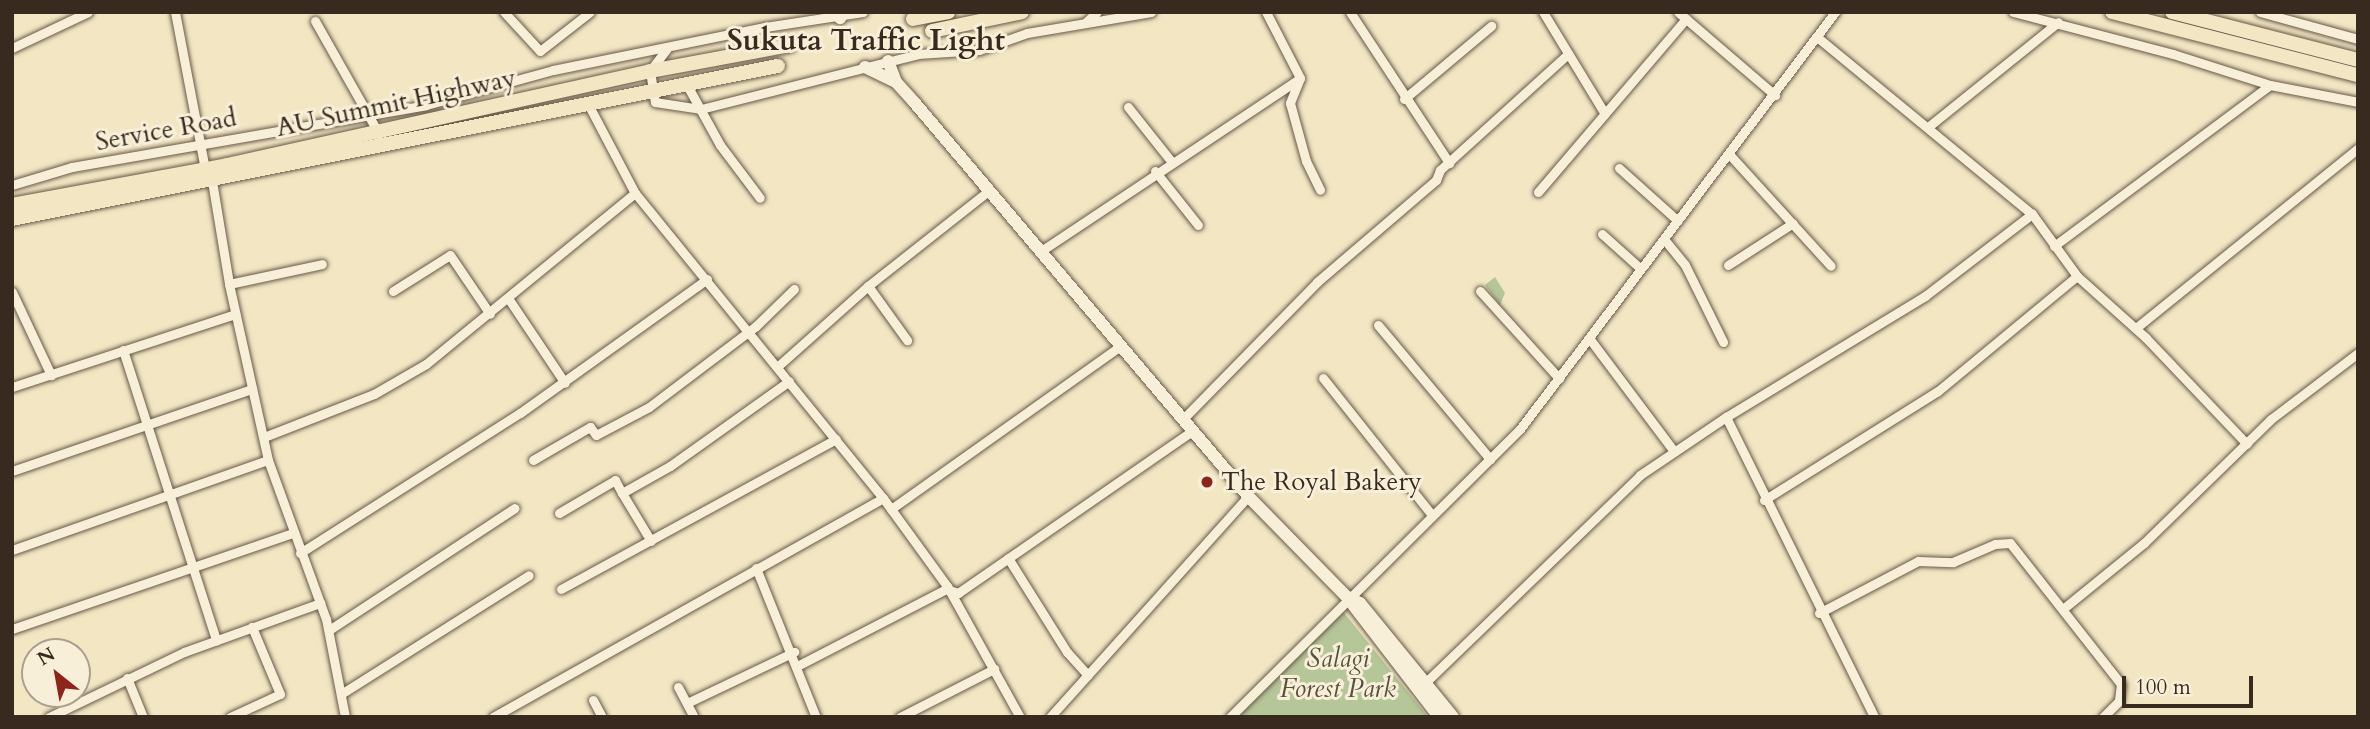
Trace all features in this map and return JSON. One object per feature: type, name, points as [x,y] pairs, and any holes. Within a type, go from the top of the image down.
[{"type":"main road","points":[[912,19],[948,12]]},
{"type":"main road","points":[[932,31],[1022,12]]},
{"type":"main road","points":[[2112,12],[2358,75]]},
{"type":"main road","points":[[2172,12],[2358,60]]},
{"type":"main road","name":"AU Summit Highway","points":[[12,219],[650,71],[790,46]]},
{"type":"main road","name":"AU Summit Highway","points":[[15,204],[208,175],[688,87],[778,66]]},
{"type":"street","points":[[12,48],[88,12]]},
{"type":"street","points":[[175,12],[235,314],[268,460],[329,631],[345,717]]},
{"type":"street","points":[[504,12],[540,51],[590,12]]},
{"type":"street","name":"Service Road","points":[[12,185],[72,167],[201,147],[426,104],[553,70],[863,12]]},
{"type":"street","points":[[1084,24],[1097,12]]},
{"type":"street","points":[[668,47],[650,71],[655,102],[701,109],[918,54],[979,50],[1027,33],[1151,12]]},
{"type":"street","points":[[1266,12],[1300,78],[1290,103],[1306,161],[1320,190]]},
{"type":"street","points":[[1350,12],[1448,163]]},
{"type":"street","points":[[1543,12],[1605,114]]},
{"type":"street","points":[[1678,12],[1775,94]]},
{"type":"street","points":[[1230,717],[1347,597],[1520,429],[1835,12]]},
{"type":"street","points":[[2013,12],[2058,22],[2270,85],[2358,102]]},
{"type":"street","points":[[2260,12],[2358,39]]},
{"type":"street","points":[[2290,22],[2299,12]]},
{"type":"street","points":[[1538,192],[1686,19]]},
{"type":"street","points":[[315,21],[379,134]]},
{"type":"street","points":[[1927,127],[2058,22]]},
{"type":"street","points":[[1404,99],[1491,26]]},
{"type":"street","points":[[1817,37],[2032,214],[2077,276],[2136,328],[2247,443]]},
{"type":"street","points":[[1184,418],[1317,282],[1436,180],[1448,163],[1567,54]]},
{"type":"street","points":[[888,61],[896,82],[988,192],[1248,496],[1347,597],[1439,717]]},
{"type":"street","points":[[865,67],[896,82]]},
{"type":"street","points":[[1041,251],[1171,160],[1300,78]]},
{"type":"street","points":[[2054,246],[2270,85]]},
{"type":"street","points":[[688,87],[720,145],[760,198]]},
{"type":"street","points":[[588,104],[635,193],[883,498],[950,592],[1020,717]]},
{"type":"street","points":[[1128,107],[1171,160]]},
{"type":"street","points":[[2136,328],[2358,148]]},
{"type":"street","points":[[1729,154],[1831,266]]},
{"type":"street","points":[[1619,169],[1678,221]]},
{"type":"street","points":[[1155,171],[1198,225]]},
{"type":"street","points":[[12,185],[15,204]]},
{"type":"street","points":[[777,367],[868,286],[988,192]]},
{"type":"street","points":[[264,437],[374,394],[425,363],[490,314],[635,193]]},
{"type":"street","points":[[1427,681],[1640,475],[1726,416],[1925,296],[2032,214]]},
{"type":"street","points":[[1728,265],[1793,223]]},
{"type":"street","points":[[1602,234],[1641,270]]},
{"type":"street","points":[[1664,239],[1691,276],[1723,342]]},
{"type":"street","points":[[393,291],[450,255],[490,314]]},
{"type":"street","points":[[229,284],[322,264]]},
{"type":"street","points":[[1764,500],[1938,391],[2077,276]]},
{"type":"street","points":[[300,553],[565,383],[707,279]]},
{"type":"street","points":[[868,286],[907,340]]},
{"type":"street","points":[[533,460],[590,427],[596,435],[649,407],[748,331],[794,289]]},
{"type":"street","points":[[1480,291],[1559,378]]},
{"type":"street","points":[[12,292],[51,375]]},
{"type":"street","points":[[508,298],[565,383]]},
{"type":"street","points":[[12,387],[235,314]]},
{"type":"street","points":[[1378,325],[1490,458]]},
{"type":"street","points":[[1589,338],[1673,450]]},
{"type":"street","points":[[891,509],[1120,346]]},
{"type":"street","points":[[123,350],[150,424],[190,567],[216,640]]},
{"type":"street","points":[[2064,608],[2102,581],[2272,419],[2358,353]]},
{"type":"street","points":[[1323,378],[1432,515]]},
{"type":"street","points":[[622,493],[717,435],[789,382]]},
{"type":"street","points":[[12,471],[252,389]]},
{"type":"street","points":[[1726,416],[1819,613],[1874,717]]},
{"type":"street","points":[[799,665],[946,589],[958,593],[1193,430]]},
{"type":"street","points":[[561,589],[836,439]]},
{"type":"street","points":[[12,550],[268,460]]},
{"type":"street","points":[[559,513],[615,480],[651,541]]},
{"type":"street","points":[[1050,717],[1248,496]]},
{"type":"street","points":[[493,717],[883,498]]},
{"type":"street","points":[[329,631],[515,508]]},
{"type":"street","points":[[12,629],[292,533]]},
{"type":"street","points":[[1819,613],[1919,561],[1953,562],[2003,542],[2023,554],[2121,684],[2119,701],[2103,717]]},
{"type":"street","points":[[1008,558],[1067,652],[1088,675]]},
{"type":"street","points":[[757,568],[794,652],[816,717]]},
{"type":"street","points":[[341,694],[529,575]]},
{"type":"street","points":[[1347,597],[1360,603],[1427,681],[1453,717]]},
{"type":"street","points":[[49,717],[127,678],[216,640],[320,603]]},
{"type":"street","points":[[230,717],[280,694],[252,627]]},
{"type":"street","points":[[687,703],[794,652]]},
{"type":"street","points":[[900,717],[994,669]]},
{"type":"street","points":[[127,678],[143,717]]},
{"type":"street","points":[[678,687],[694,717]]},
{"type":"street","points":[[593,699],[602,717]]},
{"type":"green space","points":[[1495,277],[1505,293],[1500,305],[1485,285]]},
{"type":"green space","name":"Salagi Forest Park","points":[[1341,609],[1428,717],[1238,717]]},
{"type":"place","name":"The Royal Bakery","points":[[1207,482]]},
{"type":"district","name":"Sukuta Traffic Light","points":[[866,41]]}]
